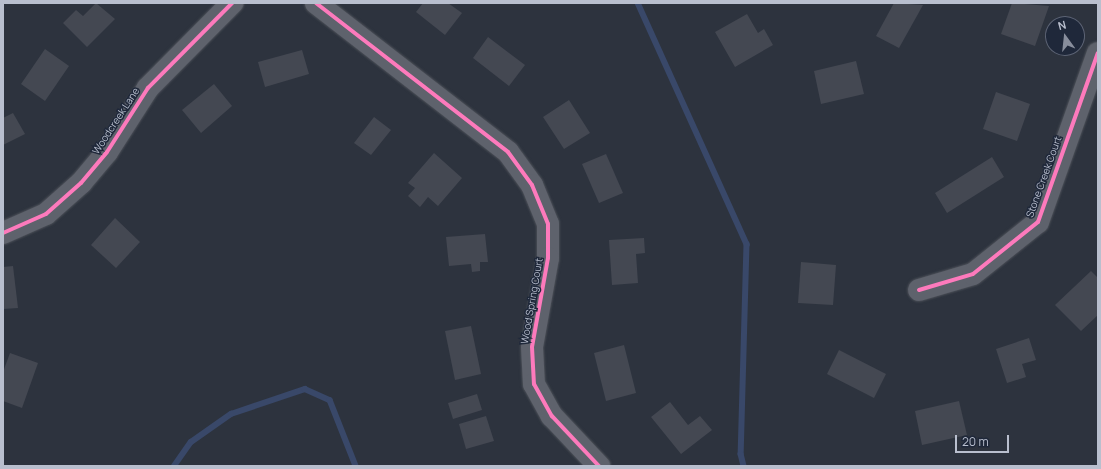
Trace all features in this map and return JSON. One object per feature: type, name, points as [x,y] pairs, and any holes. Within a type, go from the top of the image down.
[{"type":"street","name":"Woodcreek Lane","points":[[3,233],[46,214],[81,183],[107,152],[148,88],[232,3]]},
{"type":"street","name":"Wood Spring Court","points":[[316,3],[508,152],[532,184],[548,224],[548,258],[532,347],[534,384],[552,416],[599,466]]},
{"type":"street","name":"Stone Creek Court","points":[[919,290],[973,274],[1038,222],[1098,53]]},
{"type":"building","points":[[96,3],[115,19],[87,47],[63,23],[76,10],[83,16]]},
{"type":"building","points":[[423,3],[448,3],[462,13],[445,35],[416,12]]},
{"type":"building","points":[[894,3],[923,5],[899,48],[876,36]]},
{"type":"building","points":[[1012,3],[1049,6],[1035,46],[1001,34]]},
{"type":"building","points":[[747,14],[758,33],[764,29],[773,45],[735,67],[715,32]]},
{"type":"building","points":[[488,37],[525,65],[509,86],[473,58]]},
{"type":"building","points":[[45,49],[69,66],[45,101],[21,84]]},
{"type":"building","points":[[302,50],[309,74],[265,87],[258,62]]},
{"type":"building","points":[[856,61],[864,94],[821,104],[814,71]]},
{"type":"building","points":[[214,84],[232,106],[201,133],[182,110]]},
{"type":"building","points":[[996,92],[1030,104],[1017,141],[983,129]]},
{"type":"building","points":[[569,100],[590,133],[564,149],[543,117]]},
{"type":"building","points":[[13,113],[25,134],[3,145],[3,118]]},
{"type":"building","points":[[374,117],[391,130],[371,155],[354,143]]},
{"type":"building","points":[[434,153],[462,178],[438,206],[428,197],[420,207],[408,196],[415,188],[408,183]]},
{"type":"building","points":[[606,154],[623,193],[599,203],[582,164]]},
{"type":"building","points":[[992,157],[1004,177],[947,213],[935,193]]},
{"type":"building","points":[[115,218],[140,242],[116,268],[91,245]]},
{"type":"building","points":[[485,234],[488,262],[480,262],[480,271],[472,272],[471,264],[449,266],[446,237]]},
{"type":"building","points":[[644,238],[645,253],[636,254],[638,283],[612,285],[609,240]]},
{"type":"building","points":[[801,262],[836,265],[833,305],[798,303]]},
{"type":"building","points":[[13,266],[18,308],[3,309],[3,267]]},
{"type":"building","points":[[1091,271],[1098,278],[1098,315],[1081,331],[1055,305]]},
{"type":"building","points":[[471,326],[481,374],[455,380],[445,331]]},
{"type":"building","points":[[1029,338],[1036,360],[1022,364],[1026,377],[1007,383],[996,349]]},
{"type":"building","points":[[624,345],[636,393],[606,401],[594,353]]},
{"type":"building","points":[[839,350],[886,374],[874,398],[827,374]]},
{"type":"building","points":[[10,353],[38,363],[22,408],[3,401],[3,372]]},
{"type":"building","points":[[477,394],[482,410],[453,419],[448,403]]},
{"type":"building","points":[[959,401],[967,435],[922,445],[915,411]]},
{"type":"building","points":[[670,402],[688,425],[700,416],[712,430],[681,454],[651,417]]},
{"type":"building","points":[[486,416],[494,441],[466,449],[459,424]]},
{"type":"waterway","points":[[638,3],[747,244],[741,454],[744,466]]},
{"type":"waterway","points":[[174,466],[191,442],[231,414],[305,389],[330,400],[356,466]]},
{"type":"cycle path","points":[[3,233],[46,214],[81,183],[107,152],[148,88],[232,3]]},
{"type":"cycle path","points":[[316,3],[508,152],[532,185],[548,224],[548,258],[532,347],[534,384],[552,416],[599,466]]},
{"type":"cycle path","points":[[919,290],[973,274],[1038,222],[1098,53]]}]
